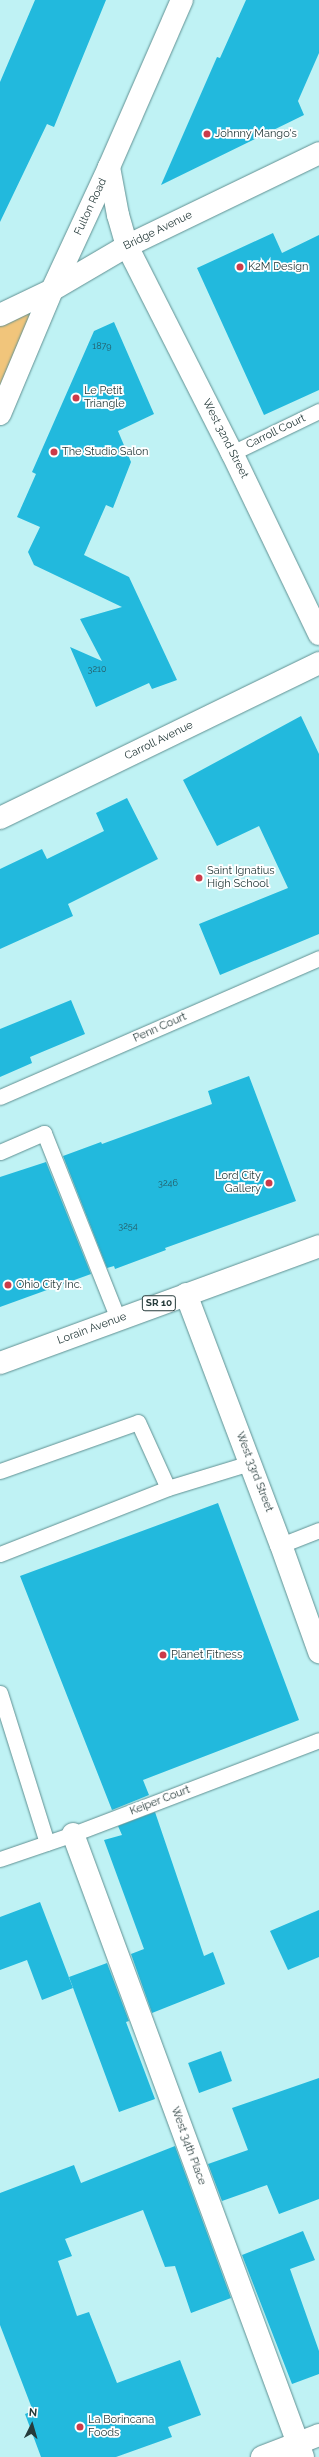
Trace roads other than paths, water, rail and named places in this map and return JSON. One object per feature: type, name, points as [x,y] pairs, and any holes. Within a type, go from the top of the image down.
[{"type":"street","name":"Fulton Road","points":[[0,414],[52,290],[109,167],[182,0]]},
{"type":"street","name":"Bridge Avenue","points":[[0,315],[52,290],[127,246],[319,153]]},
{"type":"street","name":"West 32nd Street","points":[[109,167],[118,215],[127,246],[232,453],[319,634]]},
{"type":"street","name":"Carroll Avenue","points":[[0,818],[319,663]]},
{"type":"street","name":"Lorain Avenue","points":[[0,1363],[319,1246]]},
{"type":"street","name":"West 33rd Street","points":[[186,1294],[281,1545],[319,1652]]},
{"type":"street","name":"West 34th Place","points":[[73,1834],[301,2450]]},
{"type":"street","points":[[262,2457],[301,2450],[319,2435]]},
{"type":"lane","name":"Carroll Court","points":[[232,453],[319,411]]},
{"type":"lane","name":"Penn Court","points":[[0,1097],[319,958]]},
{"type":"lane","points":[[0,1152],[44,1133],[118,1319]]},
{"type":"lane","points":[[0,1471],[138,1422],[168,1488]]},
{"type":"lane","points":[[0,1554],[168,1488],[250,1463]]},
{"type":"lane","points":[[281,1545],[319,1530]]},
{"type":"lane","points":[[0,1693],[47,1843]]},
{"type":"lane","name":"Keiper Court","points":[[0,1859],[73,1834],[319,1740]]},
{"type":"place","name":"Johnny Mango's","points":[[207,134]]},
{"type":"place","name":"K2M Design","points":[[240,267]]},
{"type":"place","name":"Le Petit Triangle","points":[[76,398]]},
{"type":"place","name":"The Studio Salon","points":[[54,452]]},
{"type":"place","name":"Saint Ignatius High School","points":[[199,878]]},
{"type":"place","name":"Lord City Gallery","points":[[269,1183]]},
{"type":"place","name":"Ohio City Inc.","points":[[8,1285]]},
{"type":"place","name":"Planet Fitness","points":[[163,1655]]},
{"type":"place","name":"La Borincana Foods","points":[[80,2427]]}]
